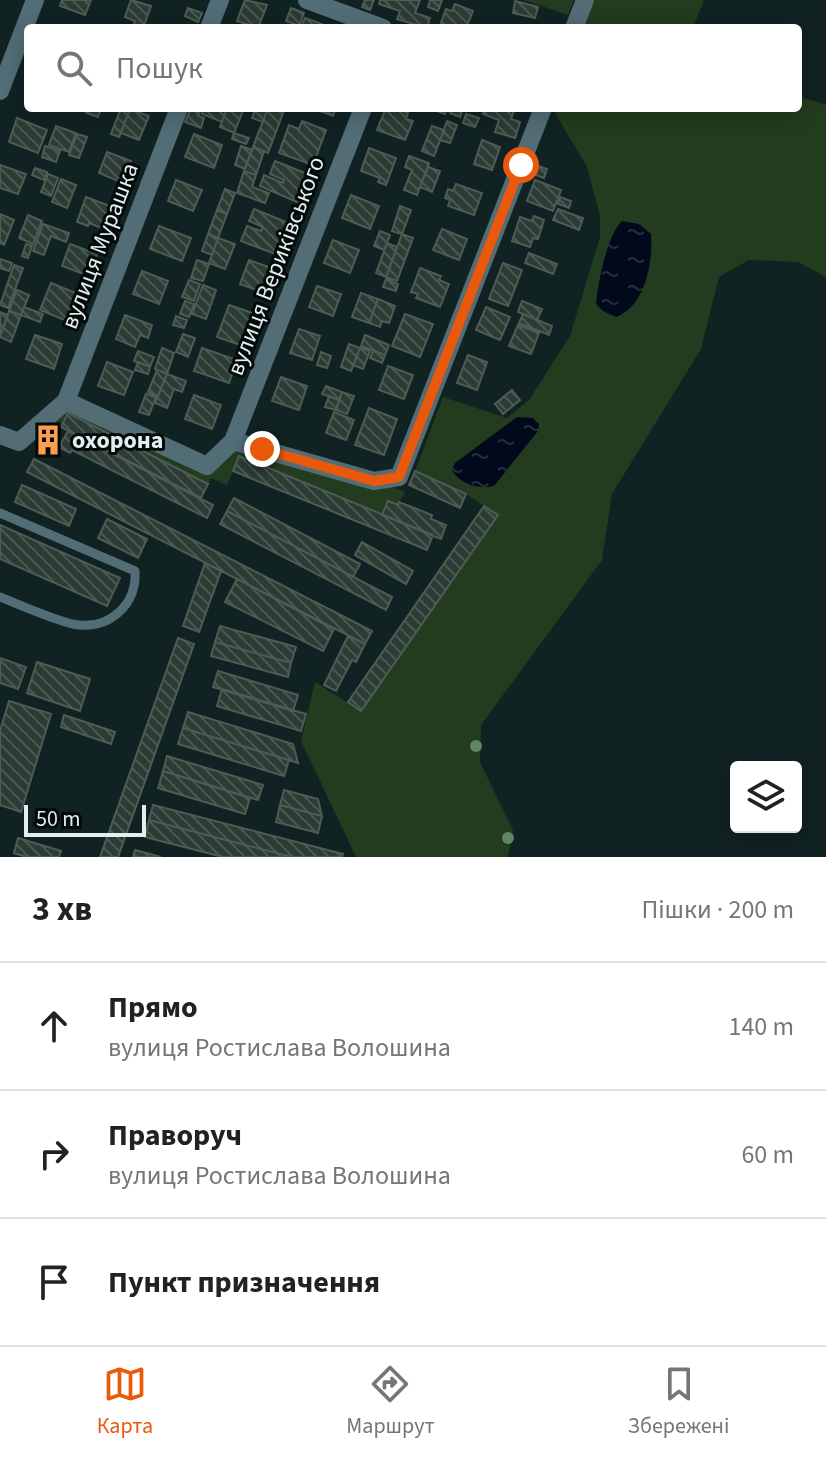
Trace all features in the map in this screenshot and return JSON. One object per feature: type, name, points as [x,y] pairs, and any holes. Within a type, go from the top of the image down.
[{"type":"street","points":[[26,24],[35,0]]},
{"type":"street","points":[[211,24],[220,0]]},
{"type":"street","points":[[307,0],[372,24]]},
{"type":"street","points":[[576,24],[585,0]]},
{"type":"street","points":[[0,91],[24,29]]},
{"type":"street","name":"вулиця Мурашка","points":[[66,401],[177,112]]},
{"type":"street","name":"вулиця Вериківського","points":[[233,441],[361,112]]},
{"type":"street","points":[[0,435],[19,442],[66,401],[207,466],[233,441],[374,481],[399,477],[541,112]]},
{"type":"lane","points":[[0,513],[135,571],[133,596],[127,606],[115,617],[78,625],[0,597]]},
{"type":"green space","points":[[524,0],[574,0],[568,15]]},
{"type":"green space","points":[[594,0],[704,0],[695,24],[585,24]]},
{"type":"green space","points":[[802,97],[826,105],[826,277],[798,262],[749,260],[719,277],[701,349],[612,494],[602,560],[481,725],[480,762],[513,830],[508,857],[356,857],[301,741],[315,682],[361,711],[497,515],[466,494],[415,471],[443,397],[507,418],[529,400],[570,336],[600,237],[600,216],[587,167],[554,112],[802,112]]},
{"type":"green space","points":[[67,407],[208,472],[235,447],[385,484],[405,492],[398,505],[388,501],[382,515],[239,457],[227,485],[211,478],[208,484],[68,413],[56,437],[45,432],[49,422]]},
{"type":"water","points":[[622,221],[639,224],[651,234],[651,257],[641,293],[626,311],[616,317],[596,304],[608,248]]},
{"type":"water","points":[[517,417],[533,418],[539,424],[538,431],[494,486],[470,485],[455,475],[452,470],[455,463]]},
{"type":"building","points":[[62,0],[91,0],[85,15],[60,6]]},
{"type":"building","points":[[131,0],[151,6],[144,24],[134,24],[135,21],[125,17]]},
{"type":"building","points":[[245,0],[267,5],[260,24],[237,21]]},
{"type":"building","points":[[365,0],[374,0],[370,10],[362,7]]},
{"type":"building","points":[[380,0],[420,0],[415,13],[430,18],[428,24],[397,19],[400,11],[379,4]]},
{"type":"building","points":[[430,0],[442,0],[438,11],[428,7]]},
{"type":"building","points":[[515,1],[538,7],[535,18],[513,13]]},
{"type":"building","points":[[455,4],[473,11],[468,24],[440,24],[446,9],[452,11]]},
{"type":"building","points":[[188,8],[202,13],[198,22],[185,16]]},
{"type":"building","points":[[291,8],[304,13],[300,24],[286,21]]},
{"type":"building","points":[[305,18],[322,24],[303,24]]},
{"type":"building","points":[[86,112],[100,112],[98,117]]},
{"type":"building","points":[[119,112],[129,112],[119,137],[111,134]]},
{"type":"building","points":[[129,112],[149,116],[139,140],[121,133]]},
{"type":"building","points":[[189,112],[200,112],[198,116],[204,118],[201,128],[185,122]]},
{"type":"building","points":[[203,112],[226,112],[222,122]]},
{"type":"building","points":[[226,112],[243,112],[234,133],[220,127]]},
{"type":"building","points":[[254,112],[267,112],[263,122],[252,118]]},
{"type":"building","points":[[266,112],[283,112],[268,153],[253,147]]},
{"type":"building","points":[[384,112],[406,112],[406,119],[413,121],[405,140],[377,130]]},
{"type":"building","points":[[514,112],[511,119],[520,122],[515,138],[495,132],[499,120],[483,114]]},
{"type":"building","points":[[466,114],[479,118],[475,127],[463,123]]},
{"type":"building","points":[[17,118],[47,130],[38,153],[9,142]]},
{"type":"building","points":[[302,121],[326,130],[313,165],[279,153],[289,125],[299,129]]},
{"type":"building","points":[[447,121],[457,125],[450,143],[440,140]]},
{"type":"building","points":[[56,126],[76,133],[69,152],[49,145]]},
{"type":"building","points":[[432,126],[444,130],[434,156],[422,151]]},
{"type":"building","points":[[234,133],[249,138],[246,144],[232,139]]},
{"type":"building","points":[[77,134],[87,137],[79,158],[69,155]]},
{"type":"building","points":[[194,134],[222,145],[214,168],[185,157]]},
{"type":"building","points":[[482,140],[500,147],[492,170],[474,164]]},
{"type":"building","points":[[45,146],[60,151],[56,162],[42,157]]},
{"type":"building","points":[[241,146],[252,150],[245,169],[235,165]]},
{"type":"building","points":[[253,147],[264,151],[256,175],[244,171]]},
{"type":"building","points":[[369,148],[396,158],[386,185],[378,182],[380,178],[361,171]]},
{"type":"building","points":[[107,152],[131,161],[123,183],[99,173]]},
{"type":"building","points":[[409,156],[429,163],[417,195],[404,190],[412,170],[405,167]]},
{"type":"building","points":[[275,161],[310,175],[299,203],[260,186],[264,175],[283,183],[284,180],[270,174]]},
{"type":"building","points":[[533,164],[547,169],[544,178],[530,173]]},
{"type":"building","points":[[0,165],[26,174],[18,194],[0,188]]},
{"type":"building","points":[[428,167],[440,171],[432,192],[420,187]]},
{"type":"building","points":[[35,168],[47,172],[44,180],[32,175]]},
{"type":"building","points":[[244,171],[256,175],[252,187],[269,193],[265,203],[237,193]]},
{"type":"building","points":[[48,174],[58,178],[51,196],[41,192]]},
{"type":"building","points":[[61,179],[76,185],[67,208],[52,202]]},
{"type":"building","points":[[176,180],[202,190],[193,211],[168,201]]},
{"type":"building","points":[[535,180],[561,190],[553,211],[527,201]]},
{"type":"building","points":[[456,184],[482,193],[474,215],[448,206],[450,200],[445,198],[448,189],[453,191]]},
{"type":"building","points":[[225,189],[235,193],[227,214],[217,210]]},
{"type":"building","points":[[351,195],[379,206],[370,229],[342,218]]},
{"type":"building","points":[[86,197],[115,208],[107,230],[77,222]]},
{"type":"building","points":[[560,197],[571,201],[569,208],[558,204]]},
{"type":"building","points":[[400,206],[411,210],[402,234],[392,231]]},
{"type":"building","points":[[254,209],[291,224],[278,255],[241,241],[247,226],[261,231],[263,227],[249,221]]},
{"type":"building","points":[[558,209],[583,218],[579,230],[553,220]]},
{"type":"building","points":[[217,210],[227,214],[218,238],[208,234]]},
{"type":"building","points":[[0,214],[14,220],[4,245],[0,243]]},
{"type":"building","points":[[28,215],[42,221],[33,244],[19,238]]},
{"type":"building","points":[[534,216],[544,220],[538,239],[533,238],[530,247],[512,241],[520,217],[532,221]]},
{"type":"building","points":[[43,224],[69,233],[66,242],[51,236],[44,255],[33,251]]},
{"type":"building","points":[[159,226],[191,238],[182,261],[150,249]]},
{"type":"building","points":[[442,229],[467,239],[459,260],[433,250]]},
{"type":"building","points":[[380,231],[390,235],[384,250],[374,246]]},
{"type":"building","points":[[208,234],[218,238],[212,255],[202,251]]},
{"type":"building","points":[[402,234],[413,238],[397,281],[386,277]]},
{"type":"building","points":[[218,238],[235,244],[225,269],[209,263]]},
{"type":"building","points":[[333,240],[359,250],[350,273],[324,263]]},
{"type":"building","points":[[387,243],[397,247],[386,277],[376,273]]},
{"type":"building","points":[[26,244],[32,246],[28,258],[22,256]]},
{"type":"building","points":[[70,244],[97,254],[89,276],[62,266]]},
{"type":"building","points":[[529,253],[557,264],[553,274],[525,263]]},
{"type":"building","points":[[0,259],[12,263],[9,271],[0,268]]},
{"type":"building","points":[[197,260],[209,264],[203,281],[191,278]]},
{"type":"building","points":[[249,260],[274,269],[264,293],[240,284]]},
{"type":"building","points":[[503,263],[522,270],[508,306],[489,299]]},
{"type":"building","points":[[14,265],[23,268],[8,308],[0,305]]},
{"type":"building","points":[[420,268],[441,276],[439,280],[449,284],[440,307],[416,298],[418,294],[411,292]]},
{"type":"building","points":[[142,271],[168,281],[159,304],[133,294]]},
{"type":"building","points":[[386,279],[398,284],[396,291],[383,287]]},
{"type":"building","points":[[189,280],[200,284],[194,301],[182,297]]},
{"type":"building","points":[[51,283],[83,296],[72,323],[40,310]]},
{"type":"building","points":[[203,285],[216,290],[206,319],[192,314]]},
{"type":"building","points":[[317,286],[341,294],[333,316],[309,307]]},
{"type":"building","points":[[17,290],[29,295],[21,315],[9,311]]},
{"type":"building","points":[[361,293],[378,299],[369,323],[352,317]]},
{"type":"building","points":[[378,299],[395,306],[389,323],[382,321],[380,327],[369,323]]},
{"type":"building","points":[[185,301],[194,304],[189,317],[180,314]]},
{"type":"building","points":[[522,301],[542,309],[537,320],[518,312]]},
{"type":"building","points":[[229,305],[255,314],[243,346],[217,337]]},
{"type":"building","points":[[24,307],[43,314],[40,322],[21,315]]},
{"type":"building","points":[[486,307],[510,317],[500,340],[476,330]]},
{"type":"building","points":[[9,311],[21,315],[11,342],[0,337]]},
{"type":"building","points":[[0,312],[8,315],[0,336]]},
{"type":"building","points":[[405,314],[433,324],[420,357],[392,346]]},
{"type":"building","points":[[523,314],[552,326],[549,335],[519,323]]},
{"type":"building","points":[[125,315],[152,325],[148,338],[140,335],[135,347],[116,339]]},
{"type":"building","points":[[176,316],[187,320],[184,328],[173,325]]},
{"type":"building","points":[[518,325],[539,333],[531,354],[509,346]]},
{"type":"building","points":[[299,329],[320,336],[312,360],[290,353]]},
{"type":"building","points":[[183,334],[195,338],[188,357],[176,352]]},
{"type":"building","points":[[35,335],[62,344],[54,369],[26,359]]},
{"type":"building","points":[[365,335],[389,345],[385,355],[361,346]]},
{"type":"building","points":[[349,344],[360,348],[351,371],[341,367]]},
{"type":"building","points":[[162,348],[174,353],[167,374],[155,369]]},
{"type":"building","points":[[202,348],[237,360],[229,383],[194,371]]},
{"type":"building","points":[[360,348],[370,351],[363,369],[353,365]]},
{"type":"building","points":[[138,351],[154,357],[150,367],[134,361]]},
{"type":"building","points":[[373,351],[385,355],[382,363],[370,358]]},
{"type":"building","points":[[321,352],[331,356],[327,368],[317,365]]},
{"type":"building","points":[[468,355],[487,362],[477,390],[457,383]]},
{"type":"building","points":[[107,362],[133,372],[124,395],[98,386]]},
{"type":"building","points":[[138,362],[150,367],[148,374],[135,370]]},
{"type":"building","points":[[388,366],[413,375],[404,399],[379,390]]},
{"type":"building","points":[[157,370],[167,374],[158,396],[148,392]]},
{"type":"building","points":[[167,374],[186,381],[182,392],[174,389],[167,408],[155,403]]},
{"type":"building","points":[[281,377],[307,386],[299,410],[272,401]]},
{"type":"building","points":[[326,386],[342,392],[339,400],[322,394]]},
{"type":"building","points":[[512,390],[520,400],[503,414],[495,404]]},
{"type":"building","points":[[342,392],[354,396],[347,414],[336,410]]},
{"type":"building","points":[[146,394],[156,397],[149,415],[139,412]]},
{"type":"building","points":[[194,395],[221,405],[212,429],[185,419]]},
{"type":"building","points":[[329,396],[339,400],[336,410],[325,407]]},
{"type":"building","points":[[369,408],[397,419],[384,455],[355,445]]},
{"type":"building","points":[[334,412],[354,420],[346,440],[326,433]]},
{"type":"building","points":[[68,413],[208,484],[201,498],[61,427]]},
{"type":"building","points":[[68,431],[213,505],[207,518],[72,450],[70,453],[59,447]]},
{"type":"building","name":"охорона","points":[[45,432],[56,437],[51,447],[40,443]]},
{"type":"building","points":[[239,456],[433,535],[427,550],[233,471]]},
{"type":"building","points":[[34,459],[372,631],[365,644],[27,472]]},
{"type":"building","points":[[415,471],[466,494],[460,508],[409,485]]},
{"type":"building","points":[[22,485],[76,509],[69,526],[15,502]]},
{"type":"building","points":[[234,498],[360,564],[353,577],[227,511]]},
{"type":"building","points":[[388,501],[432,515],[431,519],[446,525],[441,539],[382,515]]},
{"type":"building","points":[[484,506],[498,515],[361,711],[348,702]]},
{"type":"building","points":[[227,511],[392,597],[386,610],[220,524]]},
{"type":"building","points":[[107,519],[147,539],[138,558],[98,538]]},
{"type":"building","points":[[0,525],[120,578],[107,606],[0,559]]},
{"type":"building","points":[[362,542],[413,571],[406,584],[355,555]]},
{"type":"building","points":[[205,563],[221,571],[199,632],[183,626]]},
{"type":"building","points":[[237,579],[334,629],[323,651],[225,602]]},
{"type":"building","points":[[220,626],[296,647],[291,663],[215,642]]},
{"type":"building","points":[[348,636],[365,644],[356,662],[352,660],[336,691],[324,685]]},
{"type":"building","points":[[178,638],[194,644],[118,857],[100,857]]},
{"type":"building","points":[[215,642],[291,663],[288,677],[211,656]]},
{"type":"building","points":[[0,658],[26,667],[18,689],[0,683]]},
{"type":"building","points":[[37,662],[90,679],[80,711],[27,693]]},
{"type":"building","points":[[218,671],[298,695],[293,711],[213,687]]},
{"type":"building","points":[[222,689],[306,714],[301,731],[217,706]]},
{"type":"building","points":[[9,701],[51,714],[21,812],[0,805],[0,731]]},
{"type":"building","points":[[188,712],[293,744],[298,763],[183,728]]},
{"type":"building","points":[[64,715],[115,732],[111,744],[61,727]]},
{"type":"building","points":[[183,728],[289,760],[284,776],[178,744]]},
{"type":"building","points":[[167,756],[263,785],[258,800],[163,771]]},
{"type":"building","points":[[163,771],[250,798],[245,814],[158,788]]},
{"type":"building","points":[[284,790],[318,799],[322,816],[280,805]]},
{"type":"building","points":[[153,805],[343,854],[342,857],[292,857],[149,820]]},
{"type":"building","points":[[280,805],[322,816],[318,833],[276,822]]},
{"type":"building","points":[[149,820],[292,857],[223,857],[145,837]]},
{"type":"building","points":[[18,838],[61,851],[59,857],[26,857],[14,853]]},
{"type":"building","points":[[135,850],[161,857],[133,857]]},
{"type":"place","name":"охорона","points":[[48,440]]},
{"type":"route","points":[[262,449],[374,481],[399,477],[521,165]]}]
